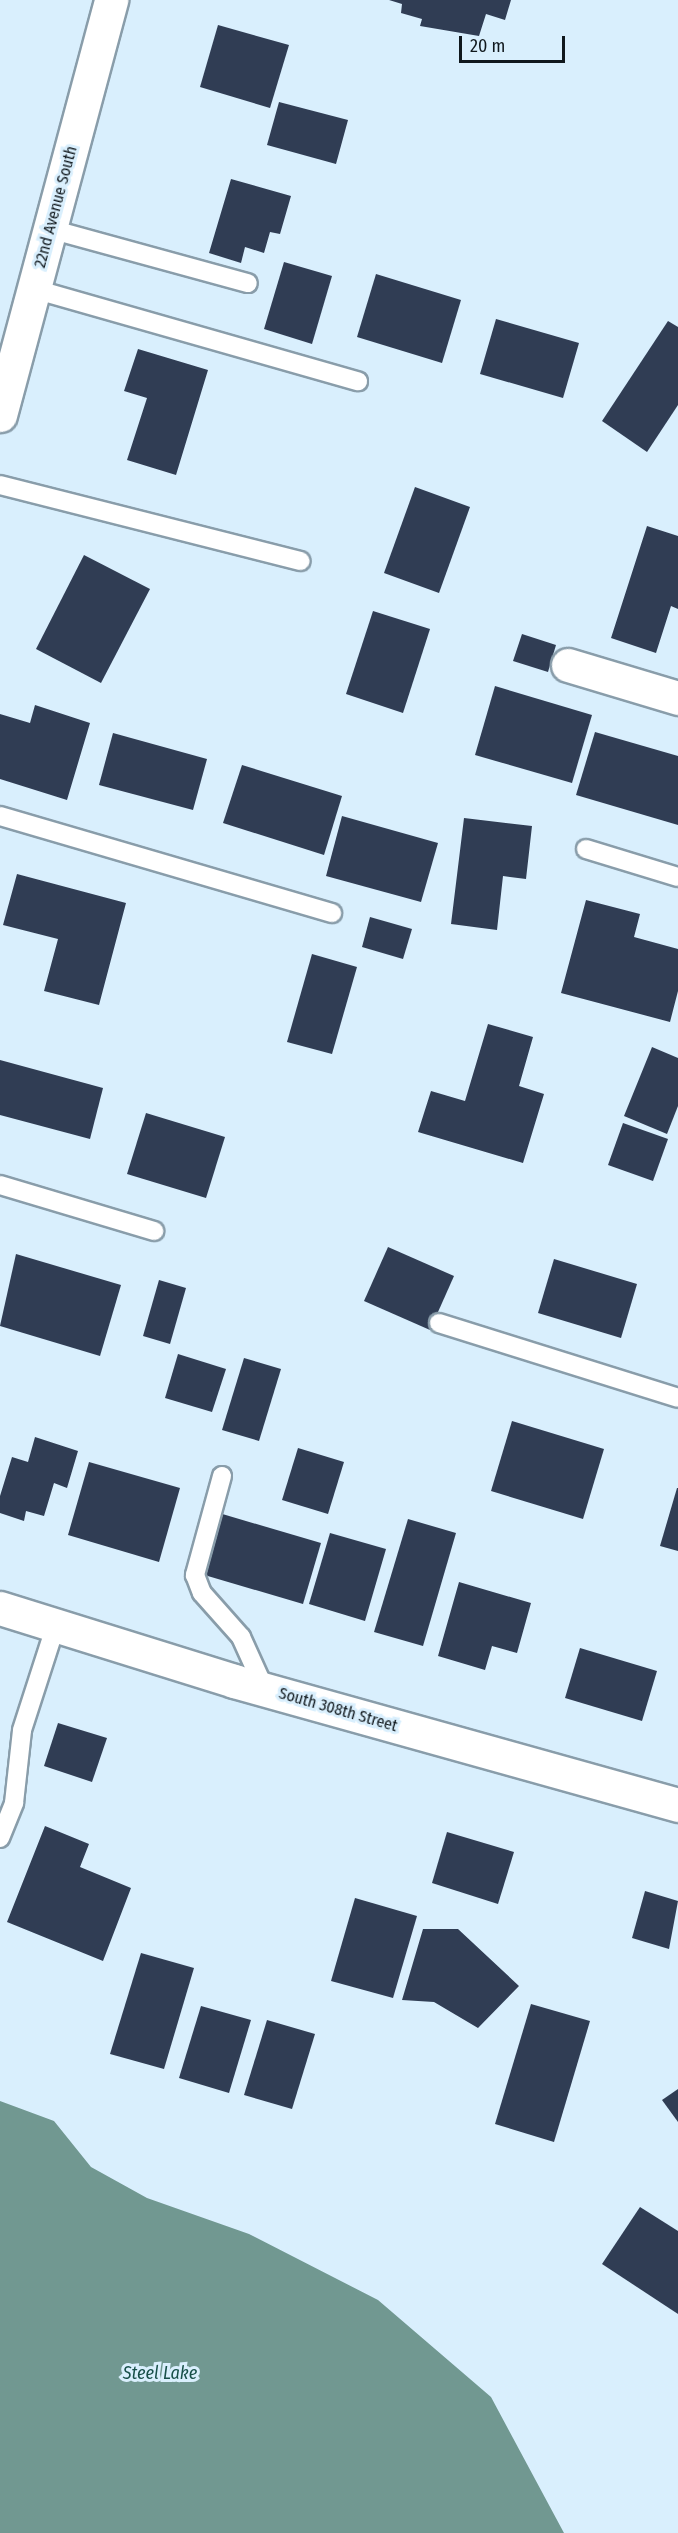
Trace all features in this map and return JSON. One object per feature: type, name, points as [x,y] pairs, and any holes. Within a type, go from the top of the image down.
[{"type":"street","name":"22nd Avenue South","points":[[0,415],[111,0]]},
{"type":"street","points":[[568,665],[678,698]]},
{"type":"street","name":"South 308th Street","points":[[0,1608],[264,1688],[678,1804]]},
{"type":"lane","points":[[50,229],[248,283]]},
{"type":"lane","points":[[34,289],[358,381]]},
{"type":"lane","points":[[0,484],[301,561]]},
{"type":"lane","points":[[0,816],[332,913]]},
{"type":"lane","points":[[586,849],[678,877]]},
{"type":"lane","points":[[0,1185],[154,1231]]},
{"type":"lane","points":[[439,1323],[678,1398]]},
{"type":"lane","points":[[222,1476],[195,1575],[202,1593],[241,1637],[264,1688]]},
{"type":"lane","points":[[0,1838],[14,1803],[22,1730],[56,1625]]},
{"type":"water","name":"Steel Lake","points":[[0,2101],[54,2121],[91,2167],[147,2198],[249,2234],[378,2300],[491,2397],[564,2533],[0,2533]]},
{"type":"building","points":[[389,0],[511,0],[505,20],[486,14],[479,36],[420,26],[422,19],[401,13],[402,4]]},
{"type":"building","points":[[218,25],[289,45],[270,108],[200,87]]},
{"type":"building","points":[[279,102],[348,120],[336,164],[267,145]]},
{"type":"building","points":[[231,179],[291,196],[280,234],[270,232],[264,253],[245,247],[241,263],[209,253]]},
{"type":"building","points":[[284,262],[332,276],[312,344],[264,329]]},
{"type":"building","points":[[376,274],[461,300],[442,363],[357,337]]},
{"type":"building","points":[[496,319],[579,343],[563,398],[480,374]]},
{"type":"building","points":[[668,321],[678,327],[678,405],[647,452],[602,421]]},
{"type":"building","points":[[138,349],[208,370],[176,475],[127,460],[147,398],[124,391]]},
{"type":"building","points":[[415,487],[470,507],[439,593],[384,573]]},
{"type":"building","points":[[647,526],[678,536],[678,609],[671,606],[656,653],[611,638]]},
{"type":"building","points":[[84,555],[150,589],[101,683],[36,649]]},
{"type":"building","points":[[373,611],[430,629],[403,713],[346,694]]},
{"type":"building","points":[[522,634],[556,645],[548,672],[513,661]]},
{"type":"building","points":[[495,686],[592,715],[572,783],[475,755]]},
{"type":"building","points":[[35,705],[90,723],[67,800],[0,779],[0,714],[30,723]]},
{"type":"building","points":[[595,732],[678,756],[678,825],[576,795]]},
{"type":"building","points":[[113,733],[207,759],[193,810],[99,785]]},
{"type":"building","points":[[242,765],[342,796],[324,855],[223,823]]},
{"type":"building","points":[[342,816],[438,843],[421,902],[326,876]]},
{"type":"building","points":[[464,818],[532,826],[526,879],[503,876],[497,930],[451,924]]},
{"type":"building","points":[[17,874],[126,903],[99,1005],[44,991],[58,939],[3,925]]},
{"type":"building","points":[[586,900],[640,914],[634,937],[678,949],[678,991],[670,1022],[561,993]]},
{"type":"building","points":[[370,917],[412,929],[403,959],[362,947]]},
{"type":"building","points":[[312,954],[357,967],[332,1054],[287,1042]]},
{"type":"building","points":[[488,1024],[533,1037],[519,1086],[544,1094],[523,1163],[418,1132],[431,1091],[465,1101]]},
{"type":"building","points":[[652,1047],[678,1058],[678,1106],[667,1134],[624,1116]]},
{"type":"building","points":[[0,1060],[103,1088],[90,1139],[0,1115]]},
{"type":"building","points":[[146,1113],[225,1137],[206,1198],[127,1174]]},
{"type":"building","points":[[623,1123],[668,1139],[653,1181],[608,1165]]},
{"type":"building","points":[[388,1247],[454,1276],[430,1330],[364,1301]]},
{"type":"building","points":[[16,1254],[121,1285],[100,1356],[0,1326]]},
{"type":"building","points":[[554,1259],[637,1284],[621,1338],[538,1313]]},
{"type":"building","points":[[159,1280],[186,1288],[170,1344],[143,1336]]},
{"type":"building","points":[[178,1354],[226,1369],[212,1412],[165,1398]]},
{"type":"building","points":[[244,1358],[281,1369],[259,1441],[222,1430]]},
{"type":"building","points":[[512,1421],[604,1449],[583,1519],[491,1491]]},
{"type":"building","points":[[35,1437],[78,1451],[67,1488],[54,1483],[44,1516],[26,1511],[24,1521],[0,1513],[0,1496],[12,1457],[28,1462]]},
{"type":"building","points":[[298,1448],[344,1462],[328,1514],[282,1500]]},
{"type":"building","points":[[89,1462],[180,1488],[159,1562],[68,1535]]},
{"type":"building","points":[[678,1488],[678,1551],[660,1546]]},
{"type":"building","points":[[219,1513],[321,1543],[303,1604],[201,1574]]},
{"type":"building","points":[[408,1519],[456,1533],[423,1646],[374,1632]]},
{"type":"building","points":[[330,1533],[386,1549],[365,1621],[309,1604]]},
{"type":"building","points":[[459,1582],[531,1603],[517,1653],[492,1646],[485,1670],[438,1656]]},
{"type":"building","points":[[580,1648],[657,1671],[642,1721],[565,1698]]},
{"type":"building","points":[[58,1723],[107,1738],[92,1782],[44,1766]]},
{"type":"building","points":[[45,1826],[89,1844],[80,1867],[131,1888],[103,1961],[7,1922]]},
{"type":"building","points":[[447,1832],[514,1852],[498,1904],[432,1883]]},
{"type":"building","points":[[645,1891],[678,1901],[669,1949],[632,1938]]},
{"type":"building","points":[[355,1898],[417,1916],[393,1998],[331,1981]]},
{"type":"building","points":[[423,1929],[458,1929],[519,1986],[478,2028],[434,2002],[402,2000]]},
{"type":"building","points":[[141,1953],[194,1968],[164,2069],[110,2054]]},
{"type":"building","points":[[531,2004],[590,2021],[554,2142],[495,2124]]},
{"type":"building","points":[[201,2006],[251,2020],[229,2093],[179,2078]]},
{"type":"building","points":[[267,2020],[315,2034],[292,2109],[244,2095]]},
{"type":"building","points":[[678,2089],[678,2122],[662,2100]]},
{"type":"building","points":[[640,2207],[678,2231],[678,2314],[602,2264]]}]
